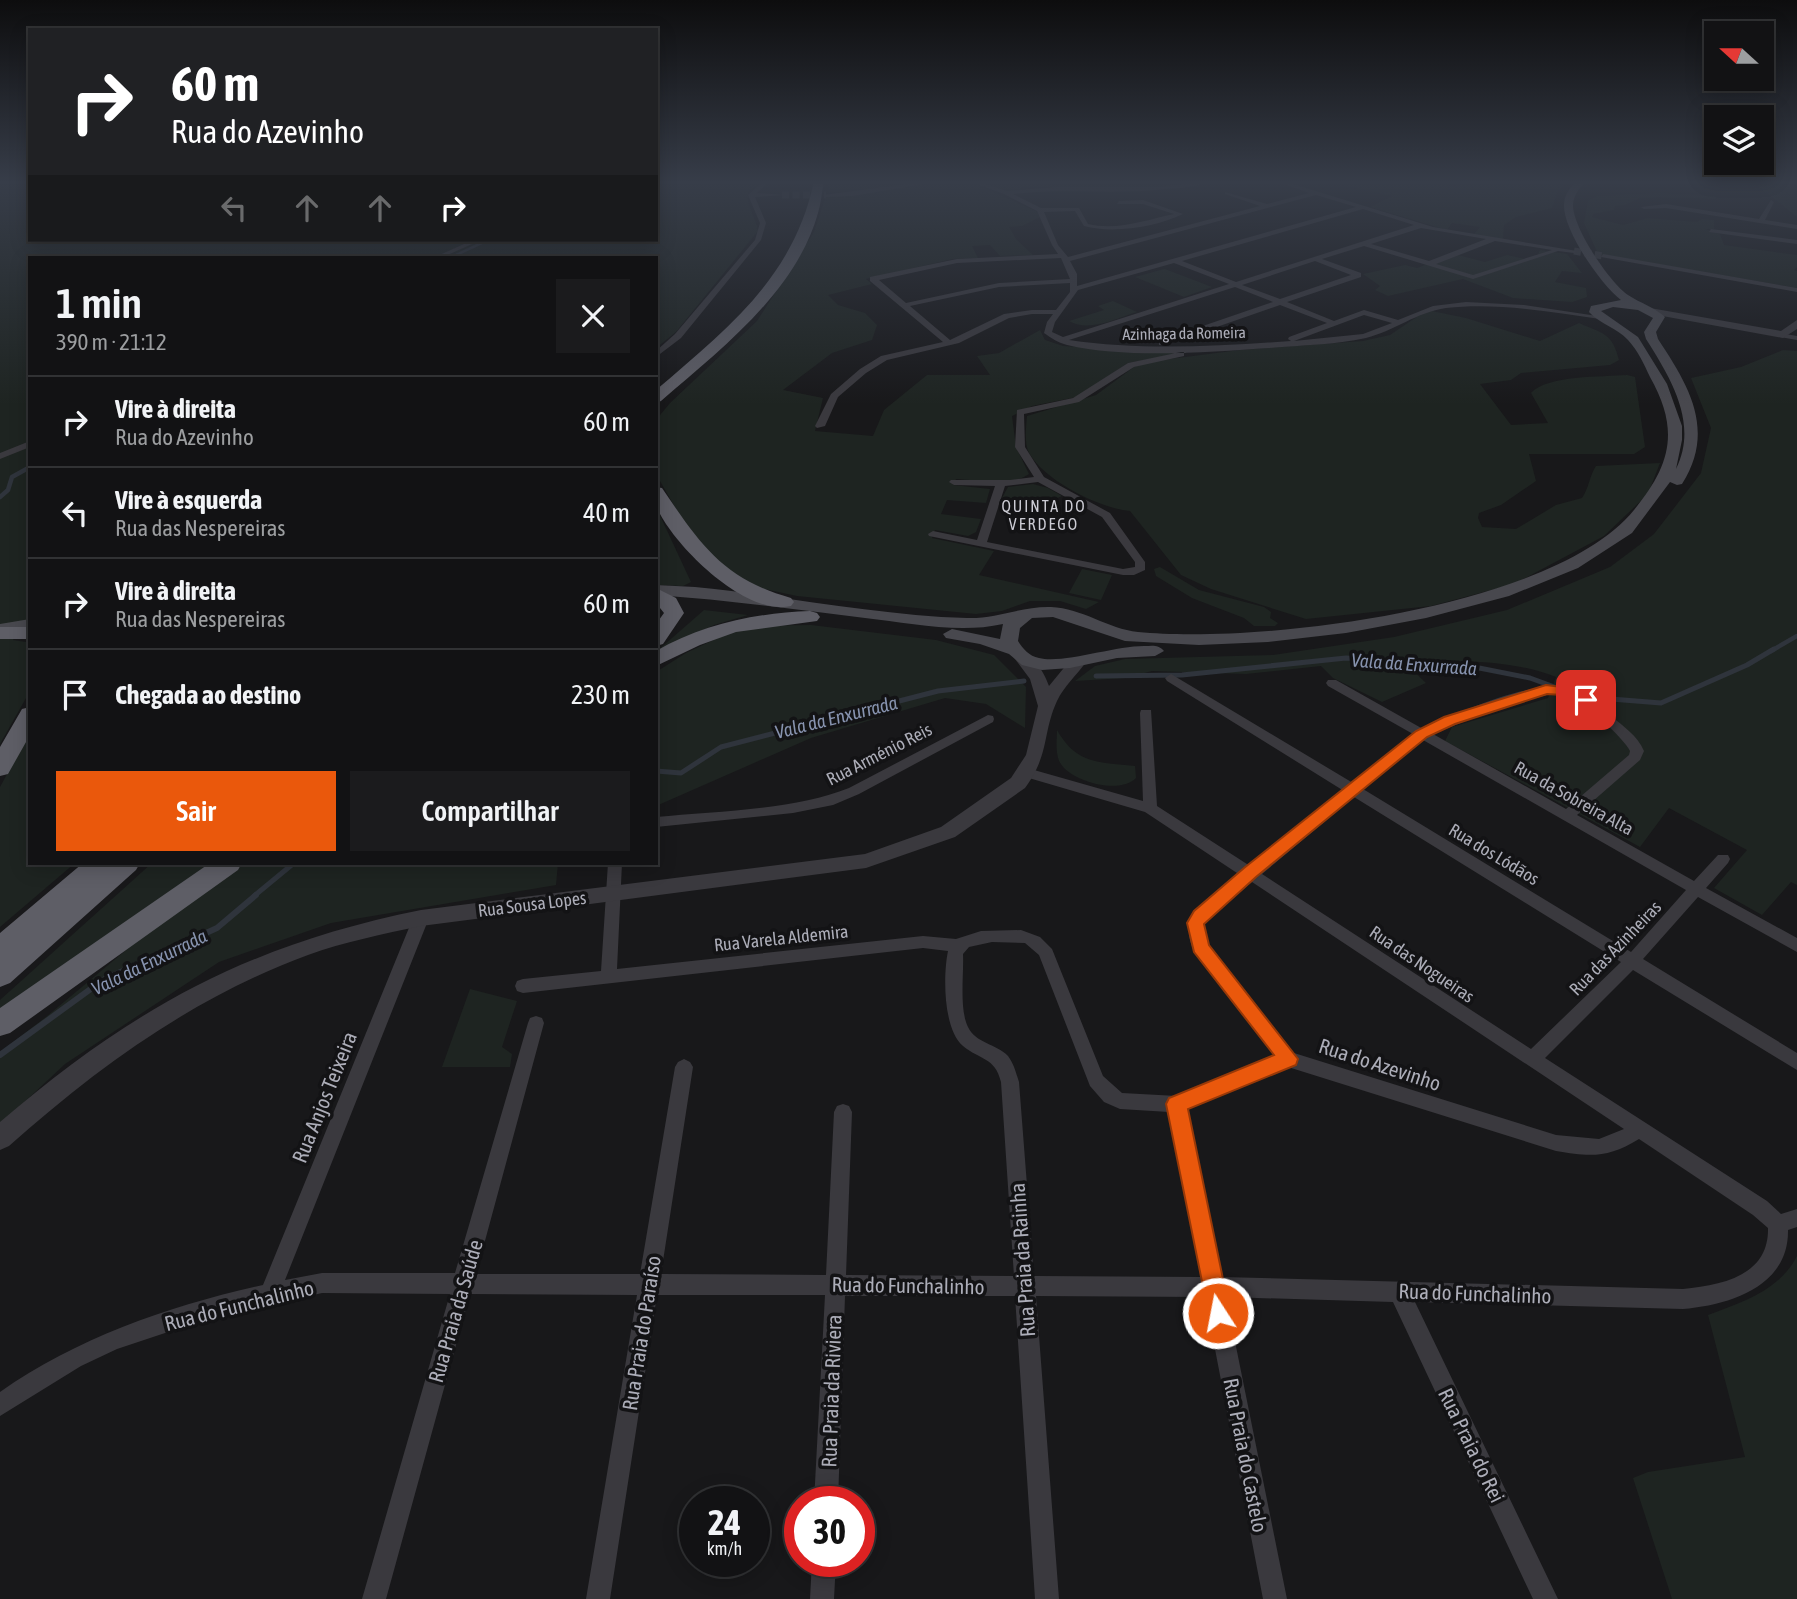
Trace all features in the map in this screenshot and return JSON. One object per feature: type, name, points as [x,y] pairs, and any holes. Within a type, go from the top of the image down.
[{"type":"highway","points":[[658,397],[748,313],[780,274],[790,256]]},
{"type":"highway","points":[[658,495],[703,559],[715,571],[745,590],[784,602]]},
{"type":"highway","points":[[658,637],[673,617],[674,609],[659,597]]},
{"type":"highway","points":[[658,659],[695,640],[736,624],[773,618],[810,617]]},
{"type":"highway","points":[[0,632],[28,629]]},
{"type":"highway","points":[[0,768],[28,718]]},
{"type":"highway","points":[[0,949],[98,865]]},
{"type":"highway","points":[[0,975],[125,865]]},
{"type":"highway","points":[[0,1024],[226,865]]},
{"type":"main road","points":[[1586,256],[1606,290],[1602,312]]},
{"type":"main road","points":[[1591,256],[1610,285],[1652,316]]},
{"type":"main road","points":[[1602,312],[1626,304],[1652,316]]},
{"type":"main road","points":[[1602,312],[1629,325],[1652,316]]},
{"type":"main road","points":[[659,597],[784,602],[975,624],[996,623],[1048,611],[1064,613],[1128,637],[1233,640],[1359,626],[1438,611],[1513,590],[1558,571],[1602,547],[1632,524],[1656,498],[1672,464],[1677,428],[1673,409],[1641,348],[1630,334],[1602,312]]},
{"type":"main road","points":[[659,597],[975,637],[1044,664],[1081,661],[1122,652],[1238,649],[1397,627],[1450,616],[1527,592],[1601,556],[1627,539],[1648,519],[1674,486],[1690,456],[1693,422],[1682,390],[1652,339],[1652,316]]},
{"type":"main road","points":[[1017,652],[1009,640],[1009,631],[1014,622],[1025,616]]},
{"type":"main road","points":[[1081,661],[1094,653],[1099,644],[1098,634],[1091,625]]},
{"type":"street","points":[[658,353],[678,336],[745,256]]},
{"type":"street","points":[[949,343],[873,279],[957,261],[1074,256]]},
{"type":"street","points":[[906,305],[999,285],[1074,285],[1195,256]]},
{"type":"street","points":[[1064,258],[1074,285],[1072,297],[1047,329],[1051,336],[1059,341],[1327,256]]},
{"type":"street","points":[[1402,256],[1462,275],[1477,276],[1539,256]]},
{"type":"street","points":[[1429,264],[1451,256]]},
{"type":"street","points":[[1603,256],[1797,290]]},
{"type":"street","points":[[1147,348],[1358,275],[1316,259]]},
{"type":"street","points":[[1176,261],[1331,322]]},
{"type":"street","name":"Azinhaga da Romeira","points":[[1059,341],[1100,347],[1208,349],[1364,336],[1383,331],[1414,313],[1442,306],[1492,304],[1602,312]]},
{"type":"street","points":[[820,426],[834,396],[863,371],[894,354],[949,343],[1007,316],[1059,312]]},
{"type":"street","points":[[1279,344],[1331,322],[1364,312],[1399,323]]},
{"type":"street","points":[[1652,316],[1708,322],[1797,338]]},
{"type":"street","points":[[1783,335],[1797,323]]},
{"type":"street","points":[[933,534],[1123,572],[1138,571],[1141,568],[1140,562],[1106,515],[1040,479],[1020,447],[1020,412],[1076,400],[1131,365],[1208,349]]},
{"type":"street","points":[[0,456],[28,445]]},
{"type":"street","points":[[954,482],[1001,483],[1040,479]]},
{"type":"street","points":[[981,544],[1001,483]]},
{"type":"street","points":[[1017,652],[1038,678],[1046,705]]},
{"type":"street","name":"Rua Sousa Lopes","points":[[0,1138],[93,1059],[177,1004],[247,968],[307,945],[370,926],[421,918],[866,861],[948,832],[1018,783],[1027,773],[1039,746],[1046,705],[1081,661]]},
{"type":"street","name":"Rua dos Lódãos","points":[[1171,678],[1797,1062]]},
{"type":"street","name":"Rua da Sobreira Alta","points":[[1332,683],[1797,946]]},
{"type":"street","points":[[958,946],[965,940],[975,938],[1016,936],[1035,941],[1048,957],[1102,1088],[1121,1101],[1177,1104],[1289,1059],[1200,947],[1195,923],[1250,873],[1422,734],[1449,721],[1546,689],[1581,696],[1631,740],[1637,754],[1567,816]]},
{"type":"street","points":[[1146,713],[1150,808]]},
{"type":"street","name":"Rua Arménio Reis","points":[[658,822],[828,802],[854,791],[988,719]]},
{"type":"street","name":"Rua das Nogueiras","points":[[1027,773],[1150,808],[1639,1130],[1760,1208],[1788,1221]]},
{"type":"street","name":"Rua das Azinheiras","points":[[1532,1059],[1632,961],[1723,859]]},
{"type":"street","points":[[608,976],[615,865]]},
{"type":"street","name":"Rua Anjos Teixeira","points":[[271,1293],[421,918]]},
{"type":"street","name":"Rua Varela Aldemira","points":[[523,986],[923,942],[958,946]]},
{"type":"street","name":"Rua Praia da Rainha","points":[[958,946],[956,954],[960,1029],[967,1040],[998,1057],[1009,1074],[1047,1599]]},
{"type":"street","name":"Rua Praia da Saúde","points":[[373,1599],[536,1023]]},
{"type":"street","name":"Rua do Azevinho","points":[[1289,1059],[1556,1143],[1588,1148],[1611,1147],[1639,1130]]},
{"type":"street","name":"Rua Praia do Paraíso","points":[[598,1599],[684,1067]]},
{"type":"street","name":"Rua Praia do Castelo","points":[[1177,1104],[1275,1599]]},
{"type":"street","name":"Rua Praia da Riviera","points":[[827,1486],[843,1112]]},
{"type":"street","name":"Rua do Funchalinho","points":[[0,1405],[56,1367],[108,1341],[234,1302],[322,1283],[1213,1287],[1682,1298],[1706,1296],[1746,1282],[1768,1267],[1788,1221]]},
{"type":"street","name":"Rua Praia do Rei","points":[[1398,1290],[1546,1599]]},
{"type":"street","points":[[822,1599],[823,1577]]},
{"type":"shaded area","points":[[0,256],[738,256],[676,332],[658,346],[658,256],[28,256],[28,621],[13,640],[28,644],[28,695],[0,744]]},
{"type":"shaded area","points":[[799,256],[977,256],[978,258],[953,259],[866,279],[872,284],[828,295],[838,305],[865,313],[877,325],[872,340],[832,353],[783,390],[823,398],[815,431],[873,436],[884,410],[927,375],[990,375],[977,356],[999,353],[1040,330],[1045,340],[1063,346],[1183,353],[1128,363],[1077,397],[1032,406],[1012,416],[1016,447],[1029,474],[1004,482],[956,479],[953,485],[990,489],[986,503],[947,500],[941,514],[981,519],[976,532],[968,536],[935,530],[932,538],[994,551],[979,575],[1099,602],[1086,609],[1060,601],[1030,601],[1002,611],[976,614],[797,596],[760,588],[741,580],[713,558],[680,516],[658,478],[658,418],[757,321]]},
{"type":"shaded area","points":[[1450,256],[1485,262],[1505,256],[1525,259],[1568,256],[1582,273],[1562,271],[1555,282],[1586,288],[1587,297],[1572,302],[1513,298],[1463,279],[1388,296],[1375,290],[1380,286],[1363,274],[1405,265],[1417,268]]},
{"type":"shaded area","points":[[1607,256],[1797,256],[1797,267],[1794,270],[1797,271],[1797,288]]},
{"type":"shaded area","points":[[1164,269],[1212,287],[1184,297],[1135,277]]},
{"type":"shaded area","points":[[1113,301],[1137,312],[1094,325],[1086,326],[1069,321],[1104,310],[1098,306]]},
{"type":"shaded area","points":[[1427,310],[1466,318],[1540,341],[1579,323],[1610,339],[1619,360],[1610,365],[1521,373],[1511,380],[1480,384],[1511,425],[1548,423],[1531,393],[1549,383],[1590,377],[1635,377],[1645,447],[1634,454],[1529,454],[1536,481],[1501,505],[1479,513],[1482,527],[1516,529],[1556,505],[1582,498],[1596,466],[1660,463],[1648,494],[1604,536],[1514,584],[1431,606],[1306,619],[1211,589],[1181,575],[1130,511],[1103,505],[1060,483],[1037,463],[1027,449],[1027,416],[1096,395],[1134,367],[1154,361],[1240,350],[1363,341],[1390,335]]},
{"type":"shaded area","points":[[1783,350],[1797,351],[1797,885],[1791,882],[1762,915],[1714,888],[1747,850],[1669,808],[1640,847],[1445,741],[1452,727],[1548,698],[1556,677],[1518,666],[1500,664],[1462,661],[1404,662],[1426,683],[1382,702],[1333,678],[1321,666],[1246,674],[1152,671],[1126,678],[1075,681],[1095,666],[1125,659],[1273,655],[1394,637],[1507,610],[1610,567],[1654,534],[1701,473],[1711,428],[1691,378],[1741,367]]},
{"type":"shaded area","points":[[1033,484],[1062,496],[1046,503],[1002,498],[1008,487]]},
{"type":"shaded area","points":[[658,511],[691,582],[683,586],[658,585]]},
{"type":"shaded area","points":[[1160,567],[1199,590],[1264,607],[1271,612],[1270,618],[1278,623],[1275,626],[1254,626],[1244,618],[1192,598],[1156,576],[1154,569]]},
{"type":"shaded area","points":[[1082,569],[1112,575],[1101,600],[1069,593]]},
{"type":"shaded area","points":[[704,610],[748,615],[714,625],[658,650]]},
{"type":"shaded area","points":[[811,625],[936,640],[994,655],[1026,687],[1025,728],[986,704],[945,698],[811,738],[658,805],[658,671],[686,653],[743,626]]},
{"type":"shaded area","points":[[1057,730],[1081,756],[1100,762],[1135,766],[1136,778],[1129,783],[1110,786],[1079,778],[1064,768],[1059,760]]},
{"type":"shaded area","points":[[28,736],[28,865],[73,865],[0,927],[0,787]]},
{"type":"shaded area","points":[[150,865],[210,865],[0,1014],[0,1000]]},
{"type":"shaded area","points":[[243,865],[558,865],[556,885],[331,923],[219,962],[65,1064],[0,1125],[0,1052],[162,920]]},
{"type":"shaded area","points":[[470,989],[517,1001],[502,1047],[512,1054],[510,1067],[442,1067]]},
{"type":"shaded area","points":[[1797,1256],[1797,1599],[1672,1599],[1633,1478],[1648,1472],[1745,1457],[1708,1315],[1747,1300],[1770,1286],[1790,1268]]},
{"type":"waterway","points":[[0,497],[8,490],[12,477],[28,468]]},
{"type":"waterway","name":"Vala da Enxurrada","points":[[1771,651],[1797,636]]},
{"type":"waterway","name":"Vala da Enxurrada","points":[[1586,697],[1661,703],[1747,665],[1774,649]]},
{"type":"waterway","name":"Vala da Enxurrada","points":[[1096,676],[1182,675],[1346,658],[1459,664],[1530,678],[1560,689]]},
{"type":"waterway","name":"Vala da Enxurrada","points":[[658,771],[681,773],[721,747],[938,691],[1024,681]]},
{"type":"waterway","name":"Vala da Enxurrada","points":[[254,896],[292,865]]},
{"type":"waterway","name":"Vala da Enxurrada","points":[[0,1055],[103,980],[217,928],[256,895]]},
{"type":"district","name":"QUINTA DO VERDEGO","points":[[1044,515]]},
{"type":"route","points":[[1218,1313],[1177,1104],[1289,1059],[1200,947],[1195,923],[1250,873],[1422,734],[1449,721],[1546,689],[1565,691],[1586,700]]}]
